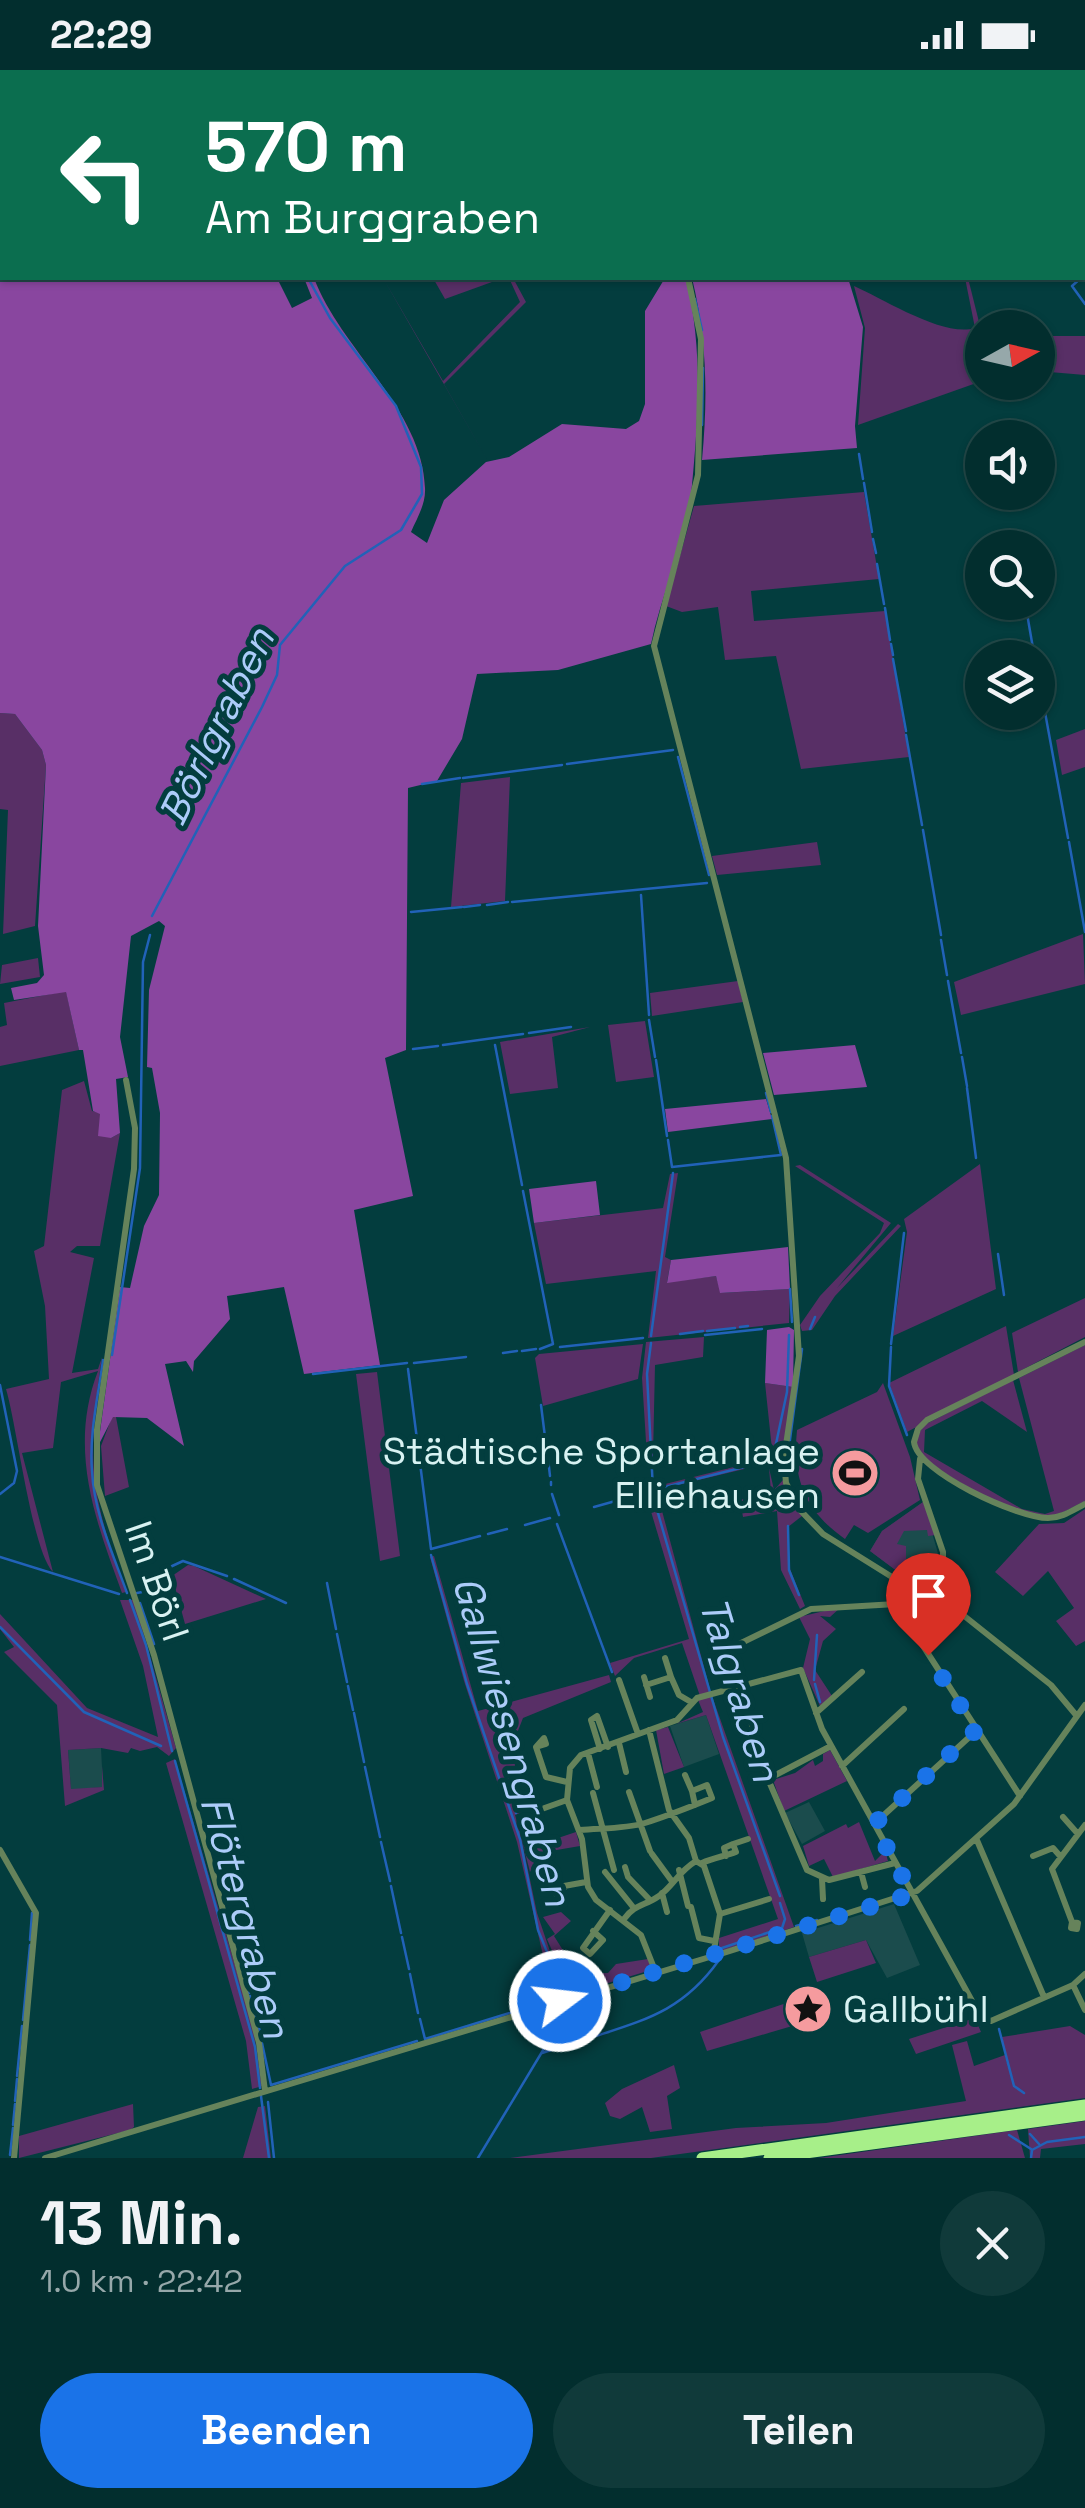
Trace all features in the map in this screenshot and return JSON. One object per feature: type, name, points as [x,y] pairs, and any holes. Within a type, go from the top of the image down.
[{"type":"highway","points":[[702,2158],[1085,2105]]},
{"type":"highway","points":[[770,2158],[1085,2115]]},
{"type":"street","points":[[688,280],[701,339],[703,399],[698,475],[654,646],[786,1158],[799,1356],[785,1476],[804,1515],[823,1534],[918,1593],[943,1603],[1051,1685],[1076,1716]]},
{"type":"street","name":"Im Börl","points":[[126,1080],[134,1128],[134,1169],[97,1430],[97,1485],[154,1656],[259,2043],[265,2090]]},
{"type":"street","points":[[943,1603],[943,1552],[916,1472],[920,1459],[914,1442],[928,1420],[1085,1342]]},
{"type":"street","points":[[920,1459],[1021,1514],[1051,1518],[1085,1504]]},
{"type":"street","points":[[895,1862],[822,1879],[807,1870],[768,1779],[731,1654],[737,1645],[810,1609],[896,1604],[918,1593]]},
{"type":"street","points":[[896,1604],[1020,1796]]},
{"type":"street","points":[[665,1658],[679,1695],[691,1702]]},
{"type":"street","points":[[656,1974],[644,1939],[596,1900],[586,1882],[579,1830],[567,1800],[573,1762],[682,1717],[691,1702],[711,1694],[804,1671],[831,1746],[986,2022],[1074,1985],[1085,1974]]},
{"type":"street","points":[[816,1713],[862,1672]]},
{"type":"street","points":[[650,1697],[645,1681],[671,1677]]},
{"type":"street","points":[[618,1680],[638,1734]]},
{"type":"street","points":[[45,2158],[912,1894],[1020,1796],[1085,1705]]},
{"type":"street","points":[[842,1766],[904,1709]]},
{"type":"street","points":[[649,1730],[670,1812],[689,1838],[720,1914],[712,1956]]},
{"type":"street","points":[[874,1824],[976,1730]]},
{"type":"street","points":[[619,1743],[626,1772]]},
{"type":"street","points":[[768,1779],[831,1746]]},
{"type":"street","points":[[536,1747],[546,1777],[567,1782]]},
{"type":"street","points":[[588,1753],[610,1871],[633,1907]]},
{"type":"street","points":[[686,1775],[695,1805]]},
{"type":"street","points":[[579,1830],[638,1825],[712,1798],[708,1785],[692,1791]]},
{"type":"street","points":[[630,1792],[638,1825],[671,1880]]},
{"type":"street","points":[[544,1840],[539,1810],[567,1800]]},
{"type":"street","points":[[1063,1817],[1078,1834]]},
{"type":"street","points":[[1072,1922],[1052,1872],[1085,1825]]},
{"type":"street","points":[[976,1838],[1044,1997]]},
{"type":"street","points":[[624,1920],[633,1907],[662,1893],[679,1870],[736,1852],[733,1844],[748,1839]]},
{"type":"street","points":[[1033,1856],[1053,1848],[1060,1856]]},
{"type":"street","points":[[0,1850],[36,1913],[14,2158]]},
{"type":"street","points":[[625,1867],[628,1878],[650,1900]]},
{"type":"street","points":[[679,1870],[699,1938],[714,1941]]},
{"type":"street","points":[[861,1872],[865,1887]]},
{"type":"street","points":[[822,1879],[823,1899]]},
{"type":"street","points":[[559,1889],[586,1882]]},
{"type":"street","points":[[662,1893],[667,1912]]},
{"type":"street","points":[[720,1914],[769,1899]]},
{"type":"street","points":[[593,1932],[610,1910]]},
{"type":"street","points":[[1074,1985],[1085,2010]]},
{"type":"shaded area","points":[[0,280],[278,280],[292,308],[312,298],[305,280],[315,280],[326,304],[410,432],[421,459],[425,488],[423,505],[411,532],[427,543],[444,500],[486,462],[509,457],[562,424],[626,429],[639,421],[645,404],[645,311],[664,280],[686,280],[697,360],[691,496],[651,644],[558,670],[477,674],[462,739],[437,781],[408,788],[406,1050],[385,1058],[413,1196],[354,1210],[380,1365],[304,1374],[284,1287],[227,1296],[230,1319],[194,1361],[193,1372],[186,1361],[165,1364],[184,1446],[147,1418],[113,1417],[98,1446],[120,1287],[130,1288],[144,1226],[159,1195],[160,1113],[152,1068],[147,1067],[149,990],[165,926],[159,921],[131,936],[120,1037],[128,1077],[116,1079],[120,1133],[111,1138],[98,1136],[100,1114],[93,1111],[83,1050],[79,1050],[66,992],[14,1000],[11,988],[37,983],[44,975],[38,926],[46,765],[42,750],[15,714],[0,713]]},
{"type":"shaded area","points":[[384,280],[443,381],[520,302],[510,280],[514,280],[526,302],[444,384],[488,461]]},
{"type":"shaded area","points":[[434,280],[497,280],[445,299]]},
{"type":"shaded area","points":[[692,280],[849,280],[863,327],[855,426],[857,448],[702,460],[705,368]]},
{"type":"shaded area","points":[[965,280],[976,310],[971,310]]},
{"type":"shaded area","points":[[854,286],[931,323],[965,330],[965,387],[858,425],[865,328]]},
{"type":"shaded area","points":[[1055,336],[1085,336],[1085,375],[1055,372]]},
{"type":"shaded area","points":[[864,492],[879,579],[751,591],[754,621],[885,611],[909,757],[801,769],[776,656],[725,660],[718,607],[682,612],[666,606],[694,506]]},
{"type":"shaded area","points":[[0,713],[15,714],[42,750],[46,765],[35,926],[3,934],[8,810],[0,809]]},
{"type":"shaded area","points":[[1085,729],[1085,767],[1062,775],[1056,740]]},
{"type":"shaded area","points":[[510,777],[505,901],[451,907],[461,783]]},
{"type":"shaded area","points":[[817,842],[821,865],[717,875],[712,856]]},
{"type":"shaded area","points":[[1083,934],[1085,984],[961,1015],[954,982]]},
{"type":"shaded area","points":[[38,958],[40,977],[0,984],[2,965]]},
{"type":"shaded area","points":[[738,981],[743,1002],[652,1016],[650,993]]},
{"type":"shaded area","points":[[66,991],[79,1050],[0,1066],[0,1027],[7,1025],[4,1003]]},
{"type":"shaded area","points":[[645,1021],[654,1077],[616,1082],[608,1025]]},
{"type":"shaded area","points":[[590,1027],[552,1037],[558,1088],[510,1094],[500,1042]]},
{"type":"shaded area","points":[[855,1045],[867,1087],[774,1095],[763,1053]]},
{"type":"shaded area","points":[[84,1081],[92,1111],[100,1113],[111,1138],[120,1133],[100,1246],[77,1246],[70,1252],[94,1258],[72,1373],[98,1369],[102,1357],[94,1424],[94,1477],[105,1528],[126,1592],[122,1593],[95,1511],[85,1456],[89,1400],[98,1371],[61,1382],[53,1448],[22,1453],[53,1572],[38,1540],[6,1389],[49,1379],[45,1306],[34,1251],[44,1246],[62,1090]]},
{"type":"shaded area","points":[[766,1099],[772,1119],[668,1132],[665,1109]]},
{"type":"shaded area","points":[[980,1164],[996,1289],[893,1336],[907,1232],[904,1219]]},
{"type":"shaded area","points":[[800,1165],[891,1223],[837,1288],[898,1224],[901,1226],[835,1296],[812,1330],[802,1331],[800,1325],[820,1296],[880,1233],[884,1223],[795,1166]]},
{"type":"shaded area","points":[[678,1173],[665,1257],[671,1260],[667,1282],[716,1276],[721,1293],[790,1289],[789,1323],[648,1338],[656,1271],[546,1284],[534,1223],[663,1208],[670,1174]]},
{"type":"shaded area","points":[[596,1181],[600,1215],[534,1223],[529,1189]]},
{"type":"shaded area","points":[[788,1247],[790,1289],[720,1293],[716,1276],[667,1283],[671,1260]]},
{"type":"shaded area","points":[[1085,1298],[1085,1337],[1018,1372],[1012,1333]]},
{"type":"shaded area","points":[[1006,1326],[1014,1375],[907,1432],[889,1383]]},
{"type":"shaded area","points":[[767,1330],[794,1330],[793,1387],[765,1383]]},
{"type":"shaded area","points":[[704,1337],[703,1357],[655,1365],[653,1457],[647,1457],[642,1378],[646,1342]]},
{"type":"shaded area","points":[[643,1344],[638,1379],[543,1406],[535,1358],[539,1354]]},
{"type":"shaded area","points":[[1085,1345],[1085,1501],[1057,1514],[1042,1515],[1024,1512],[962,1484],[917,1451],[917,1437],[924,1425],[1013,1380],[1027,1432],[982,1401],[925,1430],[924,1452],[1022,1509],[1045,1514],[1054,1511],[1019,1378]]},
{"type":"shaded area","points":[[377,1372],[400,1556],[380,1561],[356,1374]]},
{"type":"shaded area","points":[[765,1383],[793,1387],[782,1456],[773,1459]]},
{"type":"shaded area","name":"Städtische Sportanlage Elliehausen","points":[[883,1383],[910,1457],[920,1500],[868,1533],[854,1525],[845,1539],[820,1517],[804,1492],[797,1464],[797,1430],[877,1392]]},
{"type":"shaded area","points":[[112,1417],[116,1417],[129,1487],[105,1496],[101,1446]]},
{"type":"shaded area","points":[[770,1458],[769,1463],[661,1489],[658,1496],[711,1693],[700,1696],[682,1643],[634,1658],[615,1676],[610,1663],[689,1639],[647,1498],[653,1487]]},
{"type":"shaded area","points":[[769,1468],[774,1490],[783,1480],[802,1516],[788,1527],[790,1569],[805,1606],[800,1609],[781,1570],[777,1511],[743,1517],[740,1500],[771,1492]]},
{"type":"shaded area","points":[[923,1502],[942,1567],[915,1578],[915,1584],[870,1551],[882,1531]]},
{"type":"shaded area","points":[[923,1502],[936,1535],[928,1536],[927,1530],[904,1531],[897,1544],[906,1546],[906,1578],[870,1551],[882,1531]]},
{"type":"shaded area","points":[[1085,1509],[1085,1641],[1076,1646],[1056,1621],[1074,1608],[1048,1571],[1023,1596],[995,1572],[1039,1524],[1064,1523]]},
{"type":"shaded area","points":[[434,1556],[478,1711],[609,1675],[611,1682],[523,1718],[512,1746],[522,1812],[515,1815],[521,1835],[521,1830],[534,1846],[576,1832],[580,1846],[545,1852],[530,1872],[521,1837],[537,1913],[556,1969],[558,1998],[553,1999],[517,1842],[464,1681],[430,1557]]},
{"type":"shaded area","points":[[188,1565],[266,1599],[185,1624],[172,1576]]},
{"type":"shaded area","points":[[120,1600],[134,1600],[176,1748],[169,1756],[157,1747],[140,1751],[131,1748],[128,1753],[101,1748],[68,1750],[71,1789],[102,1787],[102,1766],[104,1790],[65,1806],[57,1705],[4,1652],[14,1647],[0,1629],[0,1614],[87,1708],[158,1737],[143,1666]]},
{"type":"shaded area","points":[[841,1607],[830,1617],[820,1616],[836,1629],[823,1641],[815,1670],[832,1696],[820,1706],[803,1668],[810,1639],[799,1617]]},
{"type":"shaded area","points":[[712,1696],[794,1927],[719,1952],[719,1938],[778,1919],[706,1715],[676,1724],[703,1712],[698,1700]]},
{"type":"shaded area","points":[[706,1715],[719,1754],[684,1767],[670,1726]]},
{"type":"shaded area","points":[[668,1727],[684,1767],[664,1774],[656,1730]]},
{"type":"shaded area","points":[[101,1748],[103,1787],[71,1790],[68,1750]]},
{"type":"shaded area","points":[[830,1750],[847,1781],[784,1811],[773,1780],[795,1773],[813,1760],[815,1766]]},
{"type":"shaded area","points":[[175,1759],[253,2027],[262,2086],[252,2089],[246,2041],[166,1763]]},
{"type":"shaded area","points":[[809,1802],[825,1831],[802,1844],[785,1813]]},
{"type":"shaded area","points":[[859,1822],[875,1861],[885,1851],[888,1861],[833,1877],[824,1859],[809,1866],[803,1846],[846,1824],[848,1828]]},
{"type":"shaded area","points":[[894,1904],[920,1965],[887,1978],[866,1940],[809,1957],[802,1933]]},
{"type":"shaded area","points":[[561,1912],[571,1921],[554,1936],[578,1974],[608,1973],[616,1964],[648,1959],[651,1970],[562,1997],[557,1962],[547,1939],[555,1934],[543,1917]]},
{"type":"shaded area","points":[[866,1940],[876,1963],[817,1982],[809,1957]]},
{"type":"shaded area","points":[[816,1993],[823,2017],[707,2051],[700,2032]]},
{"type":"shaded area","points":[[573,2004],[583,2039],[545,2050],[557,2010]]},
{"type":"shaded area","points":[[975,2018],[981,2032],[916,2054],[909,2039]]},
{"type":"shaded area","points":[[1070,2026],[1085,2035],[1085,2098],[651,2158],[510,2158],[736,2128],[826,2123],[966,2101],[952,2045],[967,2041],[974,2066],[1005,2055],[1008,2067],[1002,2037]]},
{"type":"shaded area","points":[[674,2065],[680,2088],[667,2096],[672,2129],[650,2132],[642,2107],[620,2119],[610,2116],[605,2103],[622,2089]]},
{"type":"shaded area","points":[[133,2104],[134,2127],[130,2130],[19,2158],[19,2136]]},
{"type":"shaded area","points":[[265,2106],[271,2158],[243,2158],[258,2107]]},
{"type":"shaded area","points":[[1085,2121],[1085,2144],[1041,2149],[1040,2158],[1030,2158],[1028,2129]]},
{"type":"shaded area","points":[[1017,2130],[1025,2158],[819,2158]]},
{"type":"waterway","name":"Börlgraben","points":[[152,916],[262,707],[277,675],[280,645],[345,566],[401,530],[422,494],[421,467],[396,406],[330,318],[309,280]]},
{"type":"waterway","points":[[1079,280],[1072,286],[1085,304]]},
{"type":"waterway","points":[[695,299],[702,330]]},
{"type":"waterway","points":[[702,425],[703,368]]},
{"type":"waterway","points":[[859,454],[863,479]]},
{"type":"waterway","points":[[864,483],[872,532]]},
{"type":"waterway","points":[[873,539],[876,553]]},
{"type":"waterway","points":[[877,564],[884,604]]},
{"type":"waterway","points":[[885,608],[890,640]]},
{"type":"waterway","points":[[1028,620],[1032,640]]},
{"type":"waterway","points":[[891,644],[893,655]]},
{"type":"waterway","points":[[893,659],[906,731]]},
{"type":"waterway","points":[[1048,730],[1068,838]]},
{"type":"waterway","points":[[906,735],[922,825]]},
{"type":"waterway","points":[[567,764],[673,750]]},
{"type":"waterway","points":[[678,757],[709,875]]},
{"type":"waterway","points":[[463,778],[562,765]]},
{"type":"waterway","points":[[422,784],[460,778]]},
{"type":"waterway","points":[[923,830],[941,935]]},
{"type":"waterway","points":[[1069,842],[1085,932]]},
{"type":"waterway","points":[[512,902],[707,883]]},
{"type":"waterway","name":"Talgraben","points":[[641,895],[649,1015]]},
{"type":"waterway","points":[[487,905],[508,902]]},
{"type":"waterway","points":[[464,907],[480,905]]},
{"type":"waterway","points":[[411,912],[462,907]]},
{"type":"waterway","name":"Börlgraben","points":[[112,1355],[140,1168],[143,962],[150,935]]},
{"type":"waterway","points":[[941,940],[947,975]]},
{"type":"waterway","points":[[948,981],[961,1053]]},
{"type":"waterway","name":"Talgraben","points":[[649,1020],[655,1057]]},
{"type":"waterway","points":[[529,1033],[571,1027]]},
{"type":"waterway","points":[[443,1045],[523,1034]]},
{"type":"waterway","points":[[495,1045],[522,1185]]},
{"type":"waterway","points":[[413,1049],[438,1046]]},
{"type":"waterway","points":[[962,1057],[967,1086]]},
{"type":"waterway","name":"Talgraben","points":[[656,1060],[667,1136]]},
{"type":"waterway","points":[[967,1088],[976,1158]]},
{"type":"waterway","points":[[766,1093],[771,1112]]},
{"type":"waterway","points":[[668,1140],[672,1167],[781,1155],[772,1116]]},
{"type":"waterway","name":"Talgraben","points":[[651,1336],[673,1173]]},
{"type":"waterway","points":[[523,1191],[553,1344],[540,1349]]},
{"type":"waterway","points":[[891,1344],[904,1233]]},
{"type":"waterway","points":[[998,1254],[1004,1295]]},
{"type":"waterway","points":[[790,1289],[792,1322]]},
{"type":"waterway","points":[[810,1329],[815,1317]]},
{"type":"waterway","points":[[740,1327],[748,1326]]},
{"type":"waterway","points":[[707,1331],[735,1328]]},
{"type":"waterway","points":[[705,1335],[762,1329]]},
{"type":"waterway","points":[[680,1334],[703,1331]]},
{"type":"waterway","points":[[773,1458],[787,1392],[789,1335]]},
{"type":"waterway","points":[[560,1347],[643,1338]]},
{"type":"waterway","name":"Talgraben","points":[[651,1343],[647,1374],[653,1490],[768,1461]]},
{"type":"waterway","points":[[891,1347],[889,1386],[907,1435]]},
{"type":"waterway","points":[[522,1351],[536,1349]]},
{"type":"waterway","points":[[787,1462],[802,1349]]},
{"type":"waterway","points":[[503,1353],[517,1351]]},
{"type":"waterway","name":"Gallwiesengraben","points":[[414,1363],[466,1357]]},
{"type":"waterway","name":"Börlgraben","points":[[103,1360],[91,1457],[94,1487],[105,1533],[127,1593]]},
{"type":"waterway","name":"Gallwiesengraben","points":[[313,1374],[407,1363]]},
{"type":"waterway","name":"Gallwiesengraben","points":[[408,1369],[431,1549],[480,1536]]},
{"type":"waterway","points":[[0,1385],[17,1471],[14,1483],[0,1494]]},
{"type":"waterway","points":[[541,1405],[545,1437]]},
{"type":"waterway","points":[[546,1441],[550,1476]]},
{"type":"waterway","points":[[594,1507],[644,1493]]},
{"type":"waterway","points":[[552,1494],[559,1515]]},
{"type":"waterway","name":"Talgraben","points":[[653,1496],[723,1737],[780,1896]]},
{"type":"waterway","points":[[525,1525],[550,1518]]},
{"type":"waterway","points":[[557,1524],[612,1672]]},
{"type":"waterway","points":[[788,1526],[789,1570],[799,1595]]},
{"type":"waterway","points":[[488,1534],[507,1529]]},
{"type":"waterway","name":"Gallwiesengraben","points":[[420,2019],[425,2039],[555,1999],[554,1969],[538,1930],[520,1839],[467,1684],[431,1555]]},
{"type":"waterway","points":[[0,1557],[119,1594]]},
{"type":"waterway","points":[[137,1593],[158,1589],[170,1567],[183,1561],[227,1576]]},
{"type":"waterway","points":[[234,1579],[286,1603]]},
{"type":"waterway","points":[[327,1583],[336,1629]]},
{"type":"waterway","name":"Börlgraben","points":[[130,1600],[146,1645],[172,1751]]},
{"type":"waterway","points":[[140,1603],[154,1644]]},
{"type":"waterway","points":[[0,1627],[84,1712],[161,1746]]},
{"type":"waterway","points":[[337,1634],[347,1682]]},
{"type":"waterway","points":[[814,1680],[817,1635]]},
{"type":"waterway","points":[[815,1684],[820,1702]]},
{"type":"waterway","points":[[348,1686],[353,1710]]},
{"type":"waterway","points":[[354,1713],[364,1762]]},
{"type":"waterway","name":"Flötergraben","points":[[175,1761],[255,2047],[260,2088]]},
{"type":"waterway","points":[[365,1767],[380,1837]]},
{"type":"waterway","points":[[516,1777],[521,1807],[516,1813]]},
{"type":"waterway","points":[[381,1842],[390,1881]]},
{"type":"waterway","points":[[391,1886],[401,1933]]},
{"type":"waterway","name":"Talgraben","points":[[722,1948],[782,1928],[785,1919],[780,1903]]},
{"type":"waterway","points":[[30,1940],[32,1913]]},
{"type":"waterway","points":[[796,1926],[817,1920]]},
{"type":"waterway","points":[[402,1937],[409,1969]]},
{"type":"waterway","points":[[23,2020],[30,1945]]},
{"type":"waterway","name":"Talgraben","points":[[577,2007],[587,2039],[661,2012],[691,1992],[719,1960]]},
{"type":"waterway","points":[[410,1974],[418,2013]]},
{"type":"waterway","points":[[245,1978],[249,1993]]},
{"type":"waterway","points":[[250,1996],[251,2000]]},
{"type":"waterway","points":[[252,2003],[262,2039]]},
{"type":"waterway","points":[[478,2158],[545,2047],[556,2011]]},
{"type":"waterway","points":[[976,2018],[980,2025]]},
{"type":"waterway","points":[[17,2076],[22,2026]]},
{"type":"waterway","points":[[999,2029],[1014,2086],[1024,2093]]},
{"type":"waterway","name":"Talgraben","points":[[542,2053],[582,2040]]},
{"type":"waterway","points":[[262,2043],[271,2085],[417,2041]]},
{"type":"waterway","points":[[15,2101],[17,2079]]},
{"type":"waterway","name":"Flötergraben","points":[[261,2096],[269,2158]]},
{"type":"waterway","points":[[268,2102],[274,2158]]},
{"type":"waterway","points":[[13,2125],[15,2104]]},
{"type":"waterway","points":[[10,2155],[13,2128]]},
{"type":"waterway","points":[[1030,2134],[1039,2144]]},
{"type":"waterway","points":[[1009,2135],[1031,2149]]},
{"type":"waterway","points":[[1031,2158],[1032,2150],[1047,2142],[1085,2137]]},
{"type":"place","name":"Städtische Sportanlage Elliehausen","points":[[855,1473]]},
{"type":"place","name":"Gallbühl","points":[[808,2009]]},
{"type":"route","points":[[560,2001],[706,1960],[912,1894],[874,1824],[976,1730],[928,1655]]}]
